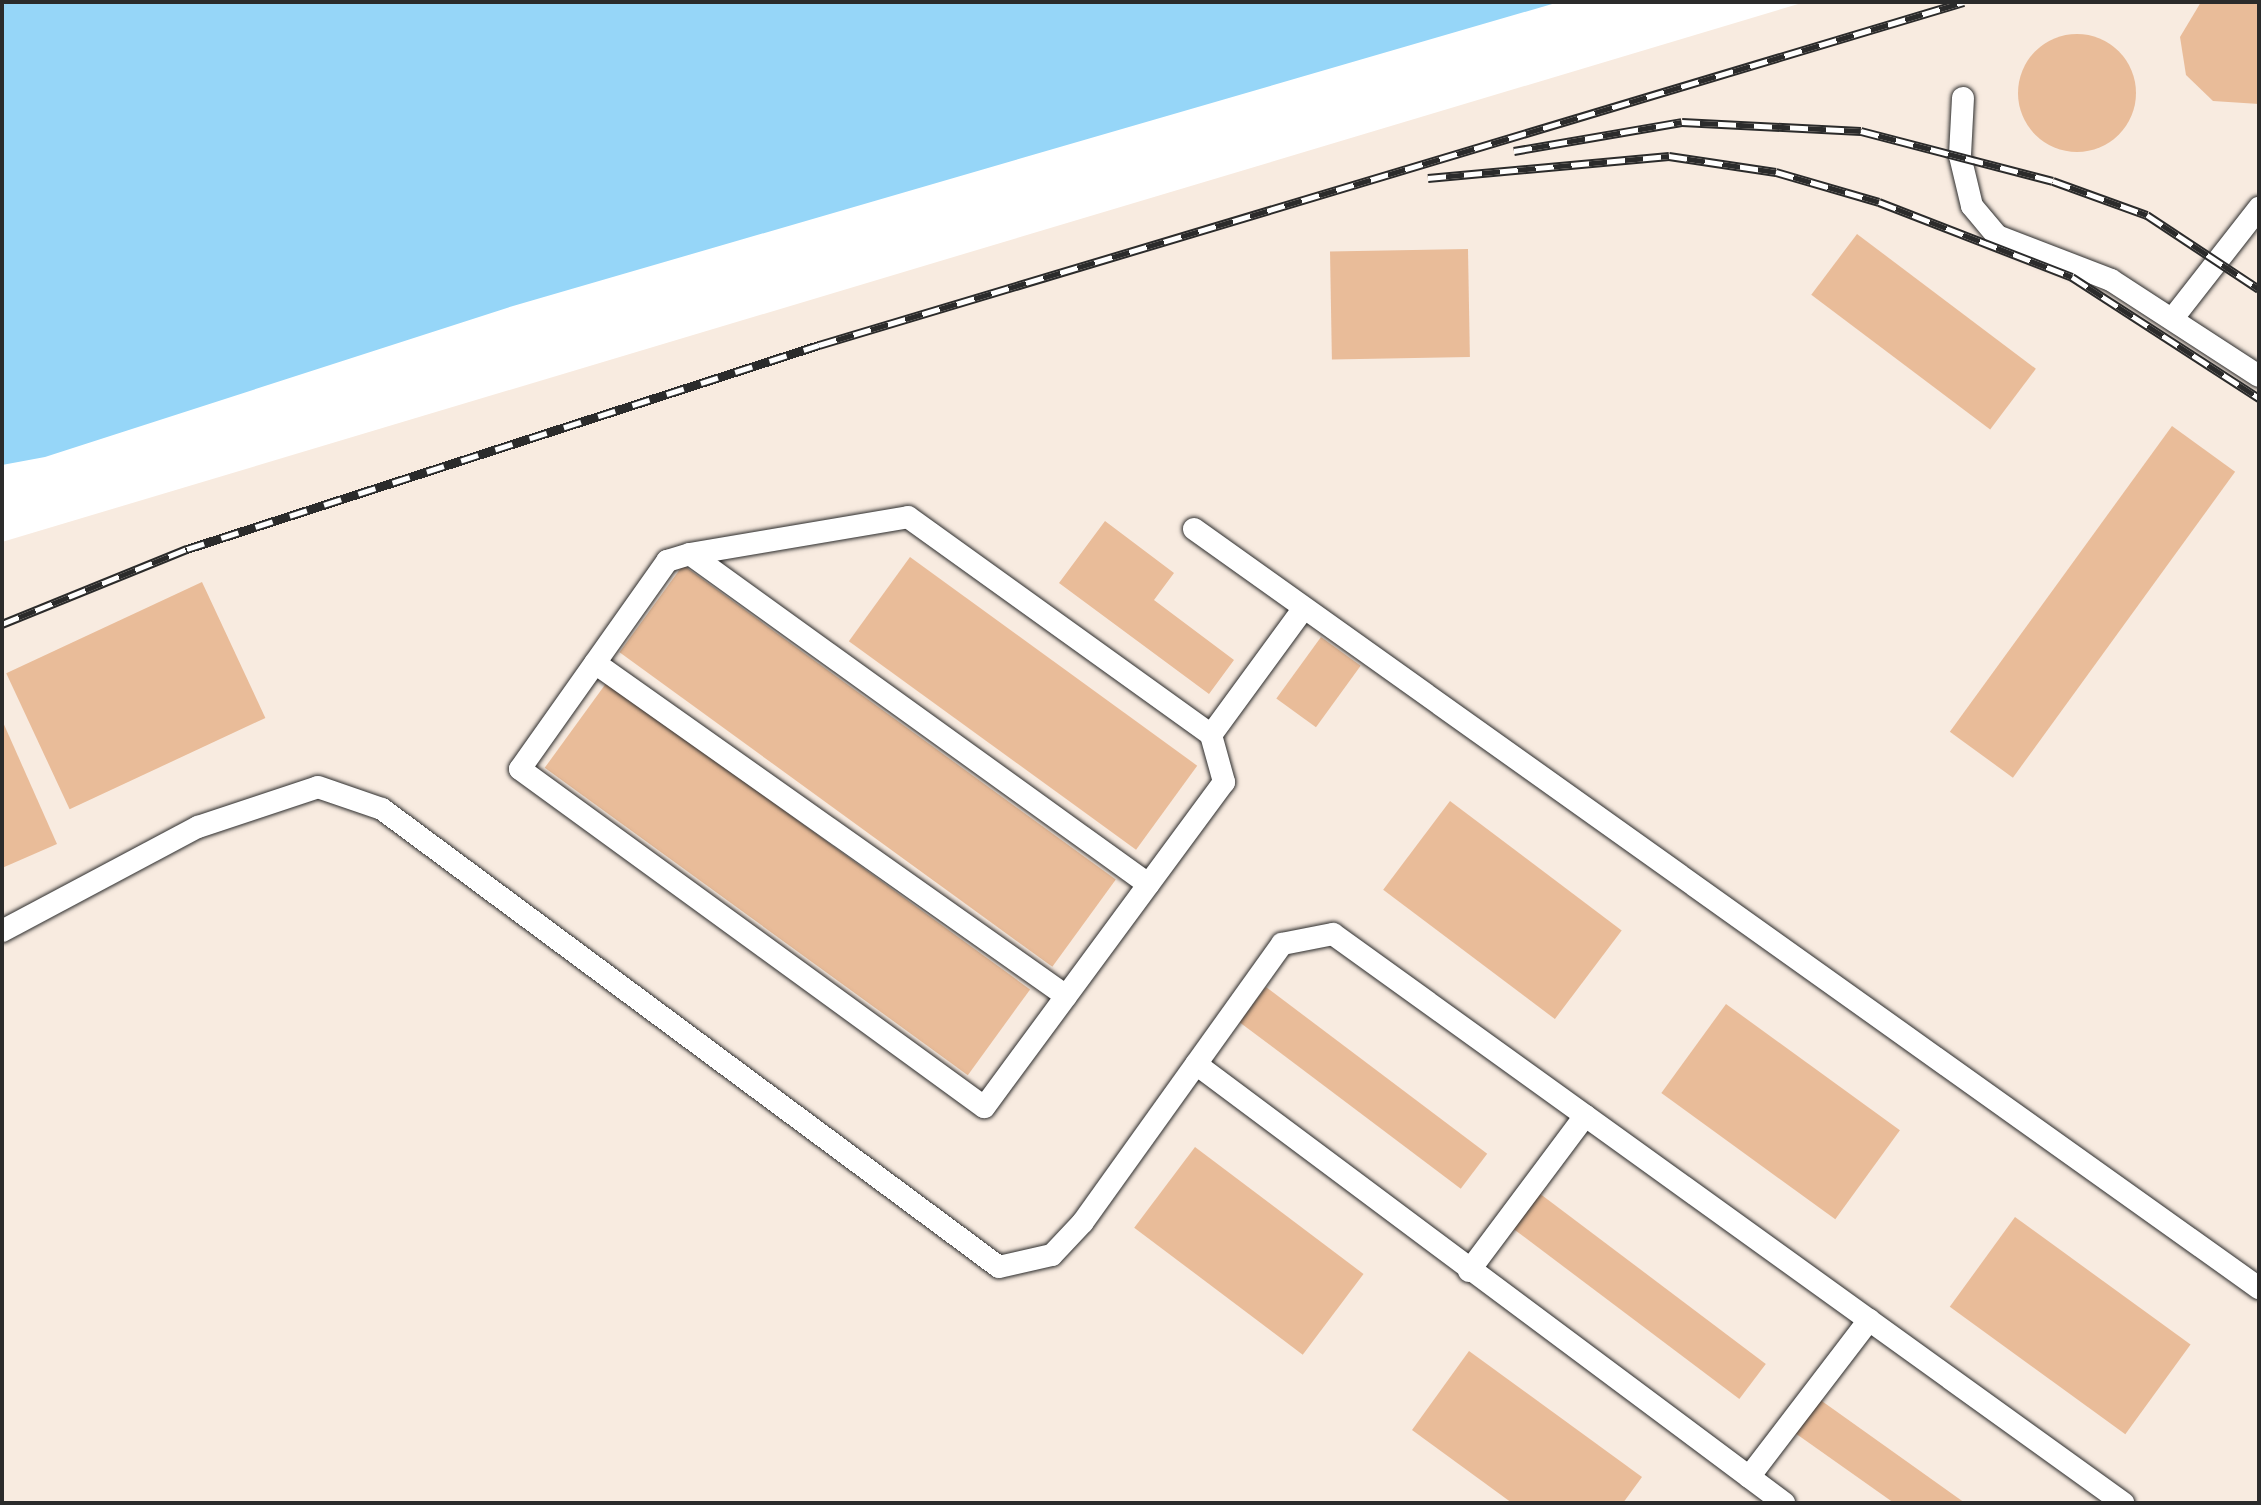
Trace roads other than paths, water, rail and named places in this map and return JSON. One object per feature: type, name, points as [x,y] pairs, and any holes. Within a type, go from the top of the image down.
[{"type":"lane","points":[[1963,98],[1960,156],[1969,194],[1997,236],[2111,280],[2259,376]]},
{"type":"lane","points":[[2173,318],[2259,208]]},
{"type":"lane","points":[[908,517],[1211,735],[1224,782],[984,1107],[520,769],[667,561],[690,554],[908,517]]},
{"type":"lane","points":[[1194,529],[2259,1288]]},
{"type":"lane","points":[[690,554],[1148,884]]},
{"type":"lane","points":[[1211,735],[1304,608]]},
{"type":"lane","points":[[595,663],[1066,996]]},
{"type":"lane","points":[[2,931],[198,827],[318,787],[382,809],[999,1267],[1052,1255],[1282,944],[1333,934],[2123,1503]]},
{"type":"lane","points":[[1196,1064],[1469,1271],[1784,1503]]},
{"type":"lane","points":[[1469,1271],[1585,1116]]},
{"type":"lane","points":[[1749,1477],[1869,1320]]},
{"type":"water","points":[[11,2],[1559,2],[513,306],[45,457],[2,465],[2,5]]},
{"type":"railway","points":[[2,624],[187,549],[819,345],[1964,2]]},
{"type":"railway","points":[[1514,151],[1682,122],[1861,131],[2053,181],[2147,215],[2259,289]]},
{"type":"railway","points":[[1428,178],[1669,156],[1776,172],[1879,202],[2072,277],[2259,398]]}]
